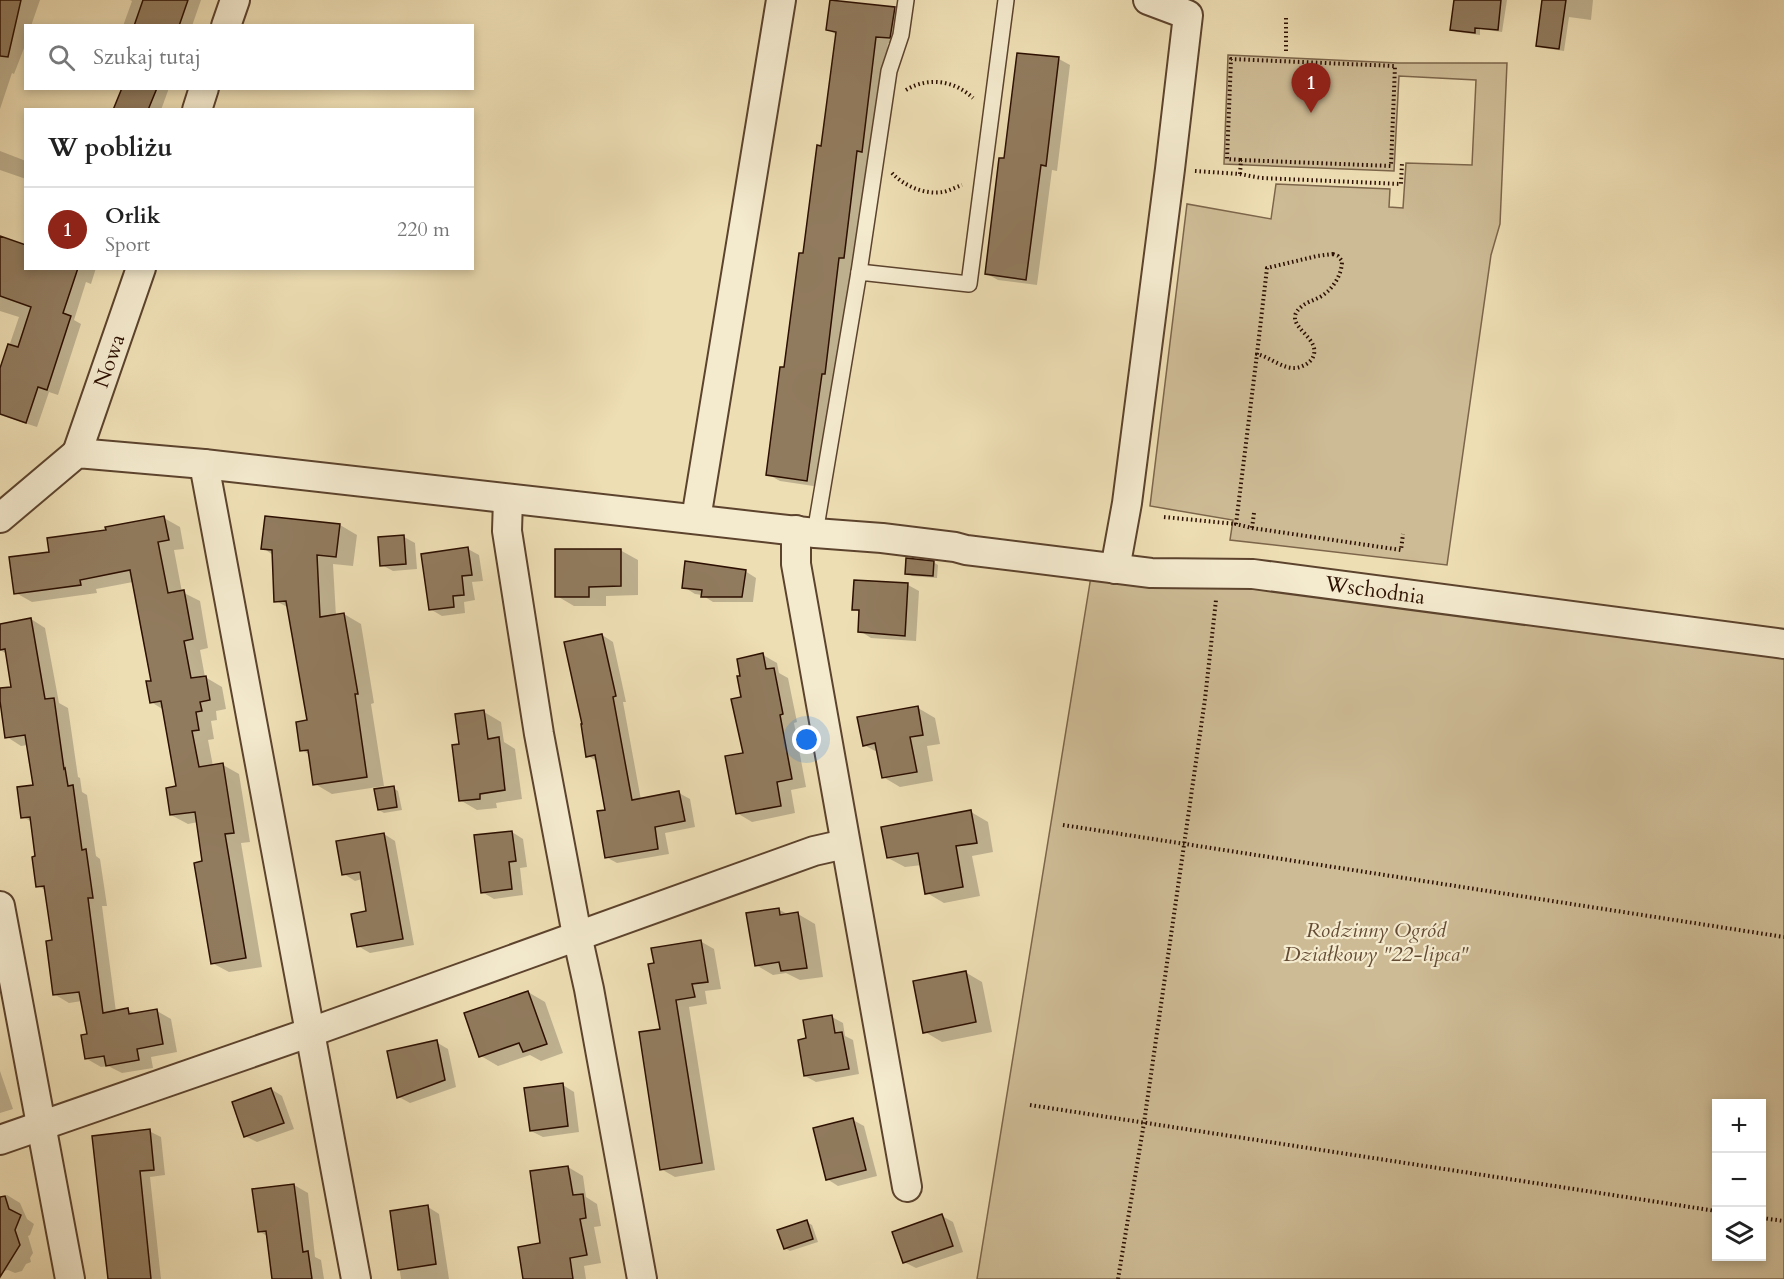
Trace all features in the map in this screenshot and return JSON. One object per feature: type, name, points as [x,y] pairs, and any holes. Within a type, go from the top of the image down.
[{"type":"street","points":[[227,24],[235,0]]},
{"type":"street","points":[[696,519],[781,0]]},
{"type":"street","points":[[1115,569],[1127,503],[1188,15],[1148,0]]},
{"type":"street","points":[[198,108],[203,90]]},
{"type":"street","name":"Nowa","points":[[77,453],[140,270]]},
{"type":"street","points":[[0,518],[77,453]]},
{"type":"street","name":"Wschodnia","points":[[77,453],[204,464],[508,499],[931,543],[966,550],[1151,573],[1253,574],[1784,644]]},
{"type":"street","points":[[204,464],[356,1279]]},
{"type":"street","points":[[508,499],[507,531],[539,734],[642,1279]]},
{"type":"street","points":[[806,531],[796,564],[907,1187]]},
{"type":"street","points":[[0,1140],[311,1032],[814,851],[845,844]]},
{"type":"street","points":[[0,906],[70,1279]]},
{"type":"lane","points":[[806,531],[859,272],[889,71],[901,35],[906,0]]},
{"type":"lane","points":[[859,272],[969,284],[1006,0]]},
{"type":"path","points":[[1286,16],[1286,51]]},
{"type":"path","points":[[1231,59],[1395,66],[1391,166],[1241,160],[1227,159],[1231,59]]},
{"type":"path","points":[[884,101],[910,87],[927,82],[947,82],[965,90],[976,101],[990,122]]},
{"type":"path","points":[[876,150],[895,176],[924,192],[944,192],[963,184],[985,166]]},
{"type":"path","points":[[1240,174],[1241,160]]},
{"type":"path","points":[[1196,171],[1261,178],[1401,184],[1402,163]]},
{"type":"path","points":[[1236,524],[1266,267],[1327,255],[1338,256],[1342,261],[1340,275],[1335,282],[1321,297],[1300,307],[1295,316],[1298,327],[1313,344],[1315,350],[1310,362],[1303,366],[1288,368],[1257,354]]},
{"type":"path","points":[[1252,528],[1254,513]]},
{"type":"path","points":[[1164,517],[1236,524],[1401,550],[1403,534]]},
{"type":"path","points":[[1118,1279],[1144,1123],[1208,677],[1216,611],[1216,573]]},
{"type":"path","points":[[1063,825],[1784,937]]},
{"type":"path","points":[[1030,1105],[1712,1210]]},
{"type":"path","points":[[1766,1219],[1784,1221]]},
{"type":"green space","points":[[1228,55],[1398,63],[1507,63],[1500,224],[1491,255],[1447,565],[1230,540],[1233,520],[1150,506],[1187,204],[1271,219],[1276,184],[1390,189],[1389,207],[1403,208],[1406,163],[1472,165],[1476,80],[1399,76],[1394,171],[1224,164]]},
{"type":"green space","name":"Rodzinny Ogród Działkowy \"22-lipca\"","points":[[1093,564],[1784,656],[1784,1279],[977,1279]]},
{"type":"building","points":[[0,0],[21,0],[8,57],[0,56]]},
{"type":"building","points":[[143,0],[188,0],[180,24],[135,24]]},
{"type":"building","points":[[830,0],[895,7],[890,38],[876,37],[862,152],[857,151],[844,258],[839,258],[825,374],[822,374],[807,481],[766,475],[780,367],[784,367],[799,253],[803,253],[817,145],[821,146],[836,32],[826,30]]},
{"type":"building","points":[[1454,0],[1501,0],[1498,30],[1475,28],[1475,33],[1450,30]]},
{"type":"building","points":[[1542,0],[1566,0],[1559,49],[1536,46]]},
{"type":"building","points":[[1017,53],[1059,57],[1046,166],[1041,165],[1026,280],[985,274],[999,158],[1004,158]]},
{"type":"building","points":[[121,90],[156,90],[149,108],[114,108]]},
{"type":"building","points":[[0,236],[24,244],[24,270],[77,270],[63,313],[71,316],[47,390],[38,387],[26,423],[0,414],[0,368],[8,344],[18,347],[31,307],[0,296]]},
{"type":"building","points":[[164,516],[169,540],[158,542],[168,593],[184,590],[193,639],[184,641],[191,678],[206,676],[210,700],[200,702],[202,711],[196,712],[199,730],[192,731],[199,767],[223,763],[234,833],[225,834],[246,958],[211,964],[194,863],[202,861],[195,812],[170,815],[166,788],[176,786],[161,701],[150,703],[146,681],[151,681],[130,570],[80,580],[81,585],[14,594],[9,557],[49,552],[47,538],[106,530],[105,527]]},
{"type":"building","points":[[265,516],[340,524],[336,557],[317,555],[320,617],[344,613],[358,694],[355,694],[367,777],[313,785],[308,750],[300,751],[296,722],[307,720],[286,601],[274,602],[272,550],[261,549]]},
{"type":"building","points":[[404,535],[406,564],[380,566],[378,537]]},
{"type":"building","points":[[468,547],[472,575],[462,576],[464,595],[453,596],[454,607],[429,610],[421,554]]},
{"type":"building","points":[[555,549],[621,549],[621,586],[589,587],[589,597],[555,597]]},
{"type":"building","points":[[906,558],[934,561],[933,576],[905,574]]},
{"type":"building","points":[[685,561],[746,570],[742,597],[701,597],[702,590],[682,588]]},
{"type":"building","points":[[854,580],[908,583],[905,636],[858,632],[859,610],[852,610]]},
{"type":"building","points":[[31,618],[45,699],[54,698],[64,769],[68,786],[73,785],[82,850],[86,849],[93,898],[88,898],[103,1013],[128,1008],[129,1014],[157,1009],[163,1044],[137,1049],[139,1060],[106,1066],[104,1056],[85,1059],[81,1035],[87,1034],[79,992],[53,995],[46,941],[52,940],[44,886],[36,887],[30,817],[21,818],[17,787],[33,785],[25,735],[5,738],[0,701],[0,688],[11,687],[5,649],[0,650],[0,624]]},
{"type":"building","points":[[602,634],[616,696],[613,697],[632,800],[679,791],[685,821],[655,827],[658,849],[605,858],[597,811],[605,810],[595,755],[586,757],[582,724],[564,642]]},
{"type":"building","points":[[763,653],[766,669],[774,668],[792,779],[777,782],[781,806],[736,814],[725,756],[743,753],[731,699],[741,697],[737,659]]},
{"type":"building","points":[[918,706],[923,735],[910,737],[917,772],[882,778],[875,743],[863,746],[857,717]]},
{"type":"building","points":[[484,710],[488,739],[499,737],[505,790],[480,794],[480,799],[459,801],[452,745],[459,744],[455,714]]},
{"type":"building","points":[[394,786],[397,807],[378,810],[374,789]]},
{"type":"building","points":[[971,810],[977,843],[956,846],[963,887],[925,894],[918,853],[887,858],[881,827]]},
{"type":"building","points":[[512,831],[516,861],[509,862],[512,889],[481,893],[474,835]]},
{"type":"building","points":[[384,833],[403,939],[357,947],[351,914],[366,911],[360,872],[342,875],[336,841]]},
{"type":"building","points":[[779,908],[780,915],[798,912],[807,968],[781,971],[779,962],[755,966],[746,913]]},
{"type":"building","points":[[701,940],[708,982],[692,984],[695,997],[676,1000],[702,1163],[660,1170],[639,1032],[660,1029],[648,964],[654,963],[651,948]]},
{"type":"building","points":[[966,971],[976,1022],[923,1033],[913,981]]},
{"type":"building","points":[[528,991],[547,1044],[523,1052],[519,1043],[479,1057],[464,1013]]},
{"type":"building","points":[[832,1015],[835,1033],[842,1032],[849,1069],[804,1076],[798,1040],[806,1038],[803,1020]]},
{"type":"building","points":[[437,1040],[445,1080],[397,1098],[387,1051]]},
{"type":"building","points":[[563,1083],[568,1126],[530,1131],[524,1088]]},
{"type":"building","points":[[271,1088],[284,1123],[244,1137],[232,1102]]},
{"type":"building","points":[[853,1118],[866,1170],[826,1180],[813,1128]]},
{"type":"building","points":[[150,1129],[154,1170],[140,1171],[151,1279],[108,1279],[92,1136]]},
{"type":"building","points":[[568,1166],[573,1195],[583,1194],[586,1218],[580,1219],[587,1255],[570,1258],[573,1279],[523,1279],[518,1247],[540,1243],[530,1171]]},
{"type":"building","points":[[294,1184],[303,1252],[308,1251],[312,1279],[272,1279],[266,1231],[258,1232],[252,1189]]},
{"type":"building","points":[[5,1196],[9,1209],[21,1215],[15,1230],[20,1245],[0,1277],[0,1197]]},
{"type":"building","points":[[428,1205],[436,1264],[398,1270],[390,1211]]},
{"type":"building","points":[[942,1214],[953,1246],[903,1263],[892,1232]]},
{"type":"building","points":[[807,1220],[813,1239],[784,1249],[777,1230]]},
{"type":"place","name":"Orlik","points":[[1311,113]]}]
